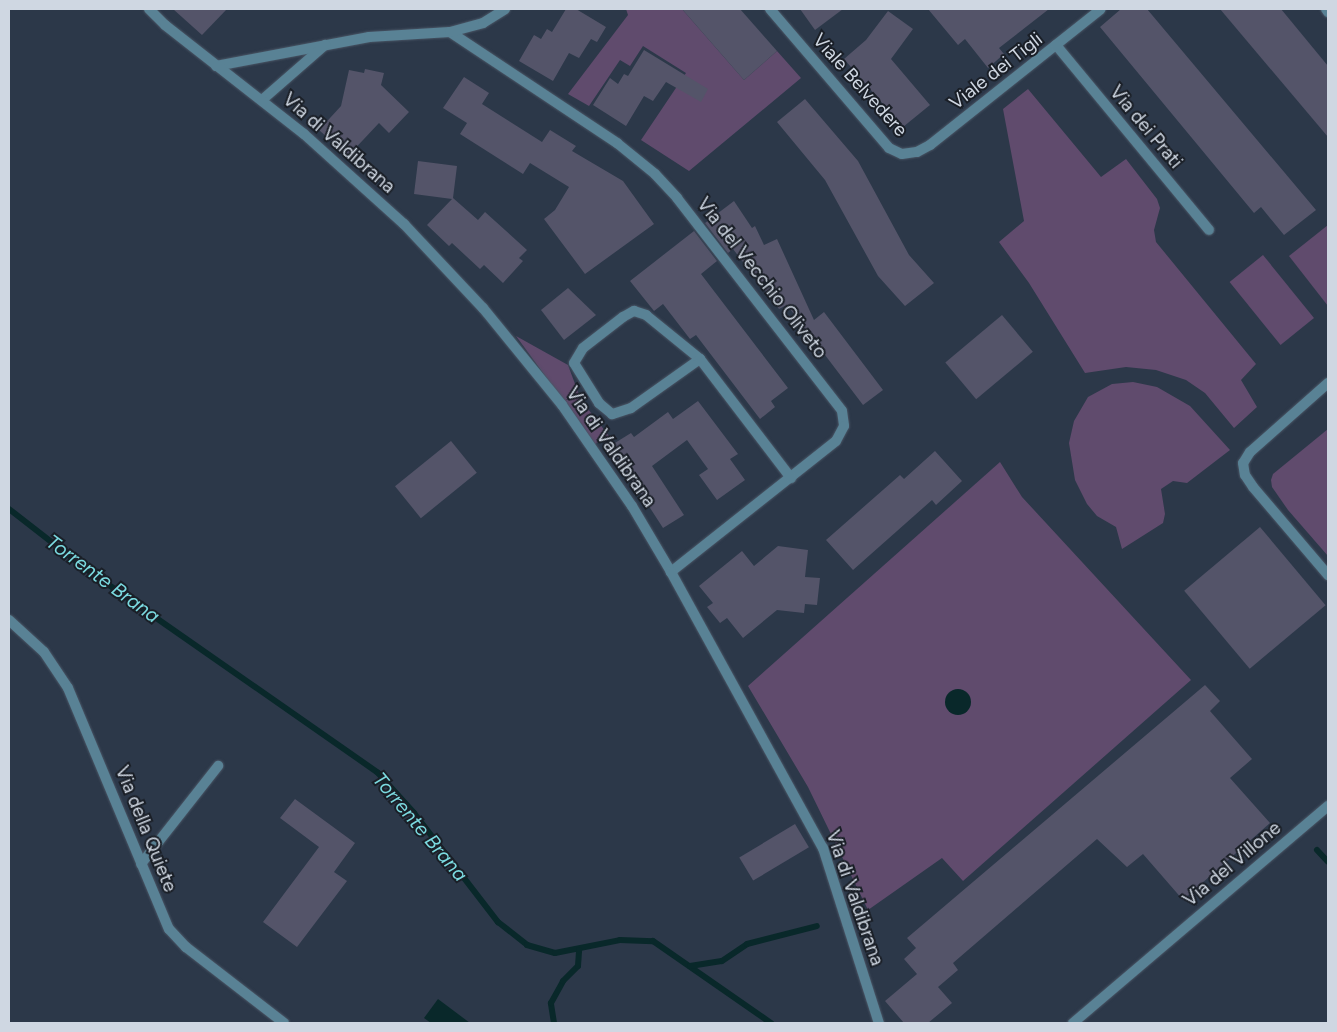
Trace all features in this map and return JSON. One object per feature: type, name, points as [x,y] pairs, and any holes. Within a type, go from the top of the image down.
[{"type":"street","name":"Via di Valdibrana","points":[[149,9],[216,66],[262,100],[404,224],[471,295],[562,405],[632,506],[671,572],[823,848],[879,1023]]},
{"type":"street","points":[[216,66],[325,44],[405,34],[450,32],[482,23],[504,9]]},
{"type":"street","name":"Viale Belvedere","points":[[770,9],[889,148],[902,154],[909,154]]},
{"type":"street","name":"Viale dei Tigli","points":[[909,154],[930,145],[1101,9]]},
{"type":"street","name":"Via del Vecchio Oliveto","points":[[450,32],[617,142],[655,174],[677,198],[838,404],[845,419],[842,435],[791,478],[671,572]]},
{"type":"street","points":[[262,100],[325,44]]},
{"type":"street","name":"Via dei Prati","points":[[1056,45],[1210,230]]},
{"type":"street","points":[[700,359],[631,408],[612,414],[599,403],[574,363],[582,348],[634,311],[651,319],[700,359],[791,478]]},
{"type":"street","points":[[1328,382],[1250,452],[1243,463],[1245,475],[1253,487],[1328,575]]},
{"type":"street","name":"Via della Quiete","points":[[9,620],[44,652],[68,688],[141,864],[174,936],[284,1023]]},
{"type":"street","points":[[141,864],[218,766]]},
{"type":"street","name":"Via del Villone","points":[[1073,1023],[1328,806]]},
{"type":"shaded area","points":[[626,9],[682,9],[744,80],[777,51],[801,78],[689,171],[641,140],[686,73],[643,46],[630,66],[620,60],[589,106],[568,94],[628,15]]},
{"type":"shaded area","points":[[1028,89],[1101,177],[1126,159],[1157,199],[1160,208],[1154,230],[1156,242],[1256,364],[1241,380],[1257,407],[1234,428],[1205,393],[1186,380],[1156,370],[1126,367],[1085,373],[1029,283],[999,242],[1024,221],[1003,109]]},
{"type":"shaded area","points":[[1328,225],[1328,306],[1289,256]]},
{"type":"shaded area","points":[[1263,255],[1314,318],[1281,345],[1230,282]]},
{"type":"shaded area","points":[[516,336],[568,365],[581,400],[609,436],[595,444]]},
{"type":"shaded area","points":[[1133,382],[1157,387],[1190,406],[1230,450],[1187,483],[1173,481],[1161,489],[1165,514],[1163,523],[1122,549],[1116,527],[1097,516],[1087,504],[1075,480],[1069,443],[1074,421],[1088,397],[1112,384]]},
{"type":"shaded area","points":[[1328,429],[1328,556],[1288,510],[1272,487],[1271,480],[1273,474]]},
{"type":"shaded area","points":[[1000,462],[1022,497],[1191,680],[963,881],[942,858],[868,910],[808,787],[748,686]]},
{"type":"shaded area","points":[[958,689],[967,693],[971,702],[967,711],[958,715],[949,711],[945,702],[949,693]]},
{"type":"shaded area","points":[[438,999],[470,1023],[431,1023],[424,1018]]},
{"type":"building","points":[[173,9],[227,9],[202,35]]},
{"type":"building","points":[[566,9],[576,9],[606,27],[597,42],[591,39],[579,58],[569,53],[553,81],[519,61],[534,35],[541,39],[547,29],[552,32]]},
{"type":"building","points":[[682,9],[740,9],[777,51],[744,80]]},
{"type":"building","points":[[800,9],[843,9],[815,30]]},
{"type":"building","points":[[928,9],[1049,9],[999,48],[1004,54],[988,68],[965,39],[958,45]]},
{"type":"building","points":[[1121,9],[1147,9],[1316,210],[1284,235],[1261,207],[1254,213],[1100,27]]},
{"type":"building","points":[[1220,9],[1281,9],[1328,66],[1328,137]]},
{"type":"building","points":[[888,11],[913,29],[891,59],[930,105],[903,127],[844,59],[866,40]]},
{"type":"building","points":[[644,50],[708,89],[701,102],[666,82],[653,101],[644,96],[626,126],[593,105],[610,78],[618,84],[624,74],[628,76]]},
{"type":"building","points":[[365,69],[384,73],[381,85],[409,112],[389,133],[379,123],[348,156],[319,130],[341,106],[349,70],[364,73]]},
{"type":"building","points":[[464,77],[489,93],[482,104],[542,142],[550,130],[576,146],[572,151],[623,181],[654,224],[585,274],[544,219],[555,210],[569,187],[530,163],[523,174],[460,134],[467,123],[443,108]]},
{"type":"building","points":[[805,99],[858,161],[909,255],[934,283],[905,306],[878,276],[825,180],[777,122]]},
{"type":"building","points":[[418,161],[457,166],[453,198],[478,220],[485,212],[527,250],[519,258],[523,261],[503,283],[484,265],[480,269],[452,243],[449,246],[427,225],[452,199],[414,194]]},
{"type":"building","points":[[734,201],[752,228],[755,226],[764,245],[777,239],[814,320],[824,312],[883,390],[863,405],[787,305],[779,309],[733,249],[728,253],[705,223]]},
{"type":"building","points":[[694,231],[717,261],[701,274],[788,388],[771,401],[775,407],[760,419],[696,335],[690,339],[663,304],[654,311],[630,281]]},
{"type":"building","points":[[568,288],[596,315],[564,340],[541,310]]},
{"type":"building","points":[[1002,315],[1033,352],[976,399],[945,363]]},
{"type":"building","points":[[698,401],[738,454],[730,459],[745,480],[717,500],[699,475],[708,469],[687,440],[652,466],[684,515],[663,528],[610,446],[631,433],[634,437],[668,412],[673,419]]},
{"type":"building","points":[[451,441],[477,473],[421,518],[395,486]]},
{"type":"building","points":[[935,451],[962,481],[936,505],[932,500],[853,570],[826,540],[900,475],[904,479]]},
{"type":"building","points":[[1260,527],[1326,605],[1250,669],[1184,591]]},
{"type":"building","points":[[778,546],[808,550],[805,577],[820,578],[817,605],[805,604],[804,613],[777,610],[743,638],[727,618],[720,623],[707,607],[713,603],[699,586],[742,551],[754,566]]},
{"type":"building","points":[[1205,685],[1220,701],[1210,711],[1252,759],[1230,778],[1270,823],[1183,900],[1143,854],[1127,867],[1097,839],[953,963],[958,970],[938,987],[952,1003],[928,1023],[904,1023],[885,1001],[917,974],[904,959],[916,948],[907,938]]},
{"type":"building","points":[[295,799],[355,843],[334,872],[347,881],[297,947],[263,922],[319,847],[280,818]]},
{"type":"building","points":[[795,824],[809,847],[753,881],[739,857]]},
{"type":"waterway","name":"Torrente Brana","points":[[9,509],[86,569],[378,773],[414,813],[498,922],[527,945],[555,953],[620,940],[653,941],[771,1023]]},
{"type":"waterway","points":[[1317,850],[1328,862]]},
{"type":"waterway","points":[[690,966],[722,961],[747,944],[817,926]]},
{"type":"waterway","points":[[554,1023],[551,1003],[563,981],[578,966],[579,950]]}]
